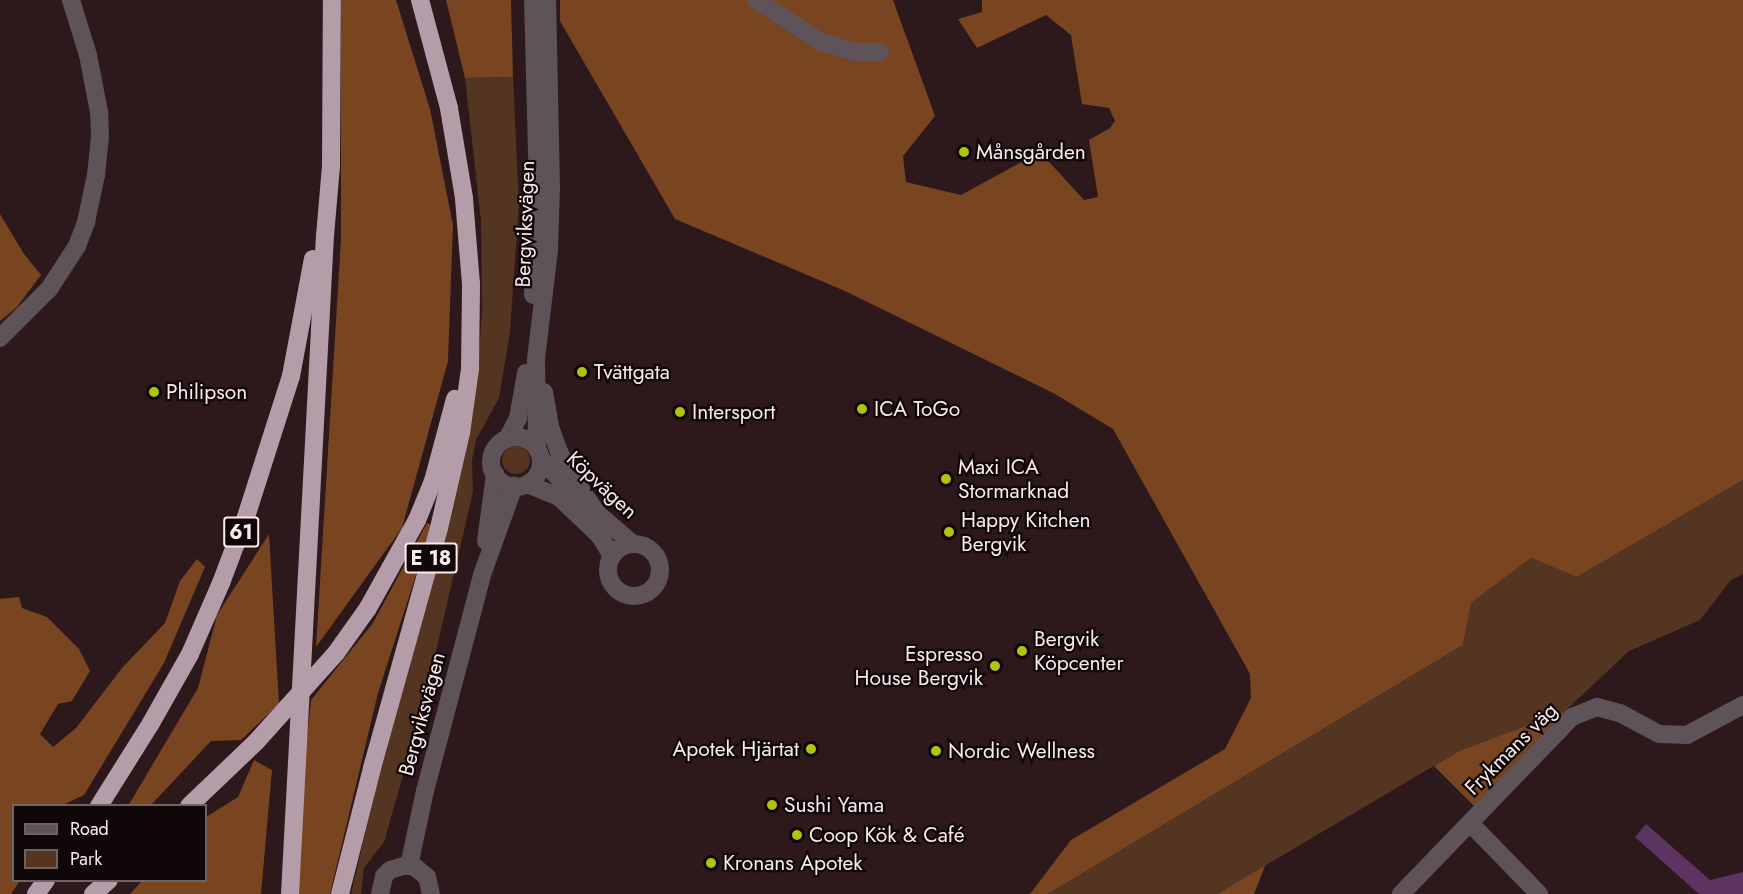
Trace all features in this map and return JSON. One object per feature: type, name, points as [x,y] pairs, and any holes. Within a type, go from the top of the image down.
[{"type":"highway","points":[[290,894],[325,236],[331,166],[332,0]]},
{"type":"highway","name":"E 18","points":[[340,894],[372,768],[439,528],[461,433],[470,369],[471,284],[459,158],[449,108],[420,0]]},
{"type":"highway","name":"61","points":[[100,804],[151,723],[190,654],[221,584],[246,517],[291,376],[313,260],[325,236]]},
{"type":"highway","points":[[191,804],[256,742],[336,653],[368,608],[397,561],[433,481],[455,400],[471,284]]},
{"type":"highway","points":[[93,894],[107,882]]},
{"type":"street","points":[[0,338],[49,289],[77,246],[86,222],[96,175],[100,136],[99,112],[88,55],[71,0]]},
{"type":"street","name":"Bergviksvägen","points":[[507,438],[518,418],[529,361],[534,268],[537,118],[533,0]]},
{"type":"street","name":"Bergviksvägen","points":[[539,454],[536,359],[549,250],[551,188],[547,0]]},
{"type":"street","points":[[756,0],[821,42],[855,52],[880,52]]},
{"type":"street","points":[[544,300],[543,386],[550,427],[575,481],[599,516]]},
{"type":"street","points":[[507,438],[524,438],[539,454],[538,474],[521,485],[500,480],[492,466],[495,449],[507,438]]},
{"type":"street","name":"Köpvägen","points":[[539,454],[599,516],[633,544]]},
{"type":"street","name":"Bergviksvägen","points":[[409,866],[425,791],[482,575],[495,474]]},
{"type":"street","name":"Bergviksvägen","points":[[482,575],[521,485]]},
{"type":"street","name":"Köpvägen","points":[[521,485],[559,497],[599,536],[612,555]]},
{"type":"street","points":[[633,544],[647,547],[658,561],[660,569],[656,582],[643,594],[628,595],[615,588],[608,573],[612,555],[618,549],[633,544]]},
{"type":"street","name":"Frykmans väg","points":[[1401,894],[1572,717],[1597,707],[1620,713],[1659,734],[1687,735],[1743,705]]},
{"type":"street","points":[[1470,823],[1539,894]]},
{"type":"street","points":[[380,894],[380,884],[390,870],[409,866],[422,871],[427,877],[431,894]]},
{"type":"green space","points":[[513,77],[519,203],[510,332],[499,398],[476,440],[472,460],[473,492],[425,698],[384,842],[364,868],[361,894],[351,894],[383,756],[407,674],[478,364],[482,312],[481,221],[465,78]]},
{"type":"green space","points":[[516,446],[526,450],[530,460],[526,470],[516,474],[506,470],[502,460],[506,450]]},
{"type":"green space","points":[[1743,480],[1743,574],[1731,580],[1700,620],[1629,651],[1565,711],[1459,751],[1217,894],[1048,894],[1463,645],[1471,603],[1531,558],[1577,577]]},
{"type":"shaded area","points":[[341,0],[396,0],[430,109],[453,225],[448,361],[402,528],[316,647],[341,239]]},
{"type":"shaded area","points":[[446,0],[511,0],[513,77],[465,78]]},
{"type":"shaded area","points":[[560,0],[893,0],[935,116],[903,156],[906,182],[961,195],[1040,152],[1084,200],[1098,197],[1089,140],[1110,128],[1115,121],[1109,108],[1082,104],[1071,35],[1046,15],[977,48],[958,19],[982,12],[982,0],[1743,0],[1743,480],[1577,577],[1531,558],[1471,603],[1463,645],[1048,894],[1030,894],[1071,840],[1225,749],[1251,698],[1250,674],[1113,429],[1055,394],[845,291],[675,219],[560,21]]},
{"type":"shaded area","points":[[0,214],[24,254],[41,275],[17,307],[0,321]]},
{"type":"shaded area","points":[[427,523],[432,525],[378,693],[330,894],[296,894],[302,787],[311,700],[373,623]]},
{"type":"shaded area","points":[[269,534],[279,704],[241,740],[211,741],[152,804],[129,804],[198,688],[217,615]]},
{"type":"shaded area","points":[[197,559],[205,567],[164,663],[84,795],[65,804],[12,804],[12,882],[19,882],[11,894],[0,894],[0,599],[19,597],[22,608],[47,617],[79,649],[90,671],[72,701],[58,704],[40,734],[53,747],[76,728],[122,668],[165,623],[180,581]]},
{"type":"shaded area","points":[[1565,711],[1474,806],[1434,766],[1459,751]]},
{"type":"shaded area","points":[[254,760],[272,770],[261,894],[130,894],[141,882],[207,882],[207,816],[238,797]]},
{"type":"shaded area","points":[[1646,824],[1710,880],[1743,872],[1743,894],[1699,894],[1635,837]]},
{"type":"shaded area","points":[[1264,866],[1254,894],[1217,894]]},
{"type":"place","name":"Månsgården","points":[[964,152]]},
{"type":"place","name":"Tvättgata","points":[[582,372]]},
{"type":"place","name":"Philipson","points":[[154,392]]},
{"type":"place","name":"ICA ToGo","points":[[862,409]]},
{"type":"place","name":"Intersport","points":[[680,412]]},
{"type":"place","name":"Maxi ICA Stormarknad","points":[[946,479]]},
{"type":"place","name":"Happy Kitchen Bergvik","points":[[949,532]]},
{"type":"place","name":"Bergvik Köpcenter","points":[[1022,651]]},
{"type":"place","name":"Espresso House Bergvik","points":[[995,666]]},
{"type":"place","name":"Apotek Hjärtat","points":[[811,749]]},
{"type":"place","name":"Nordic Wellness","points":[[936,751]]},
{"type":"place","name":"Sushi Yama","points":[[772,805]]},
{"type":"place","name":"Coop Kök & Café","points":[[797,835]]},
{"type":"place","name":"Kronans Apotek","points":[[711,863]]}]
